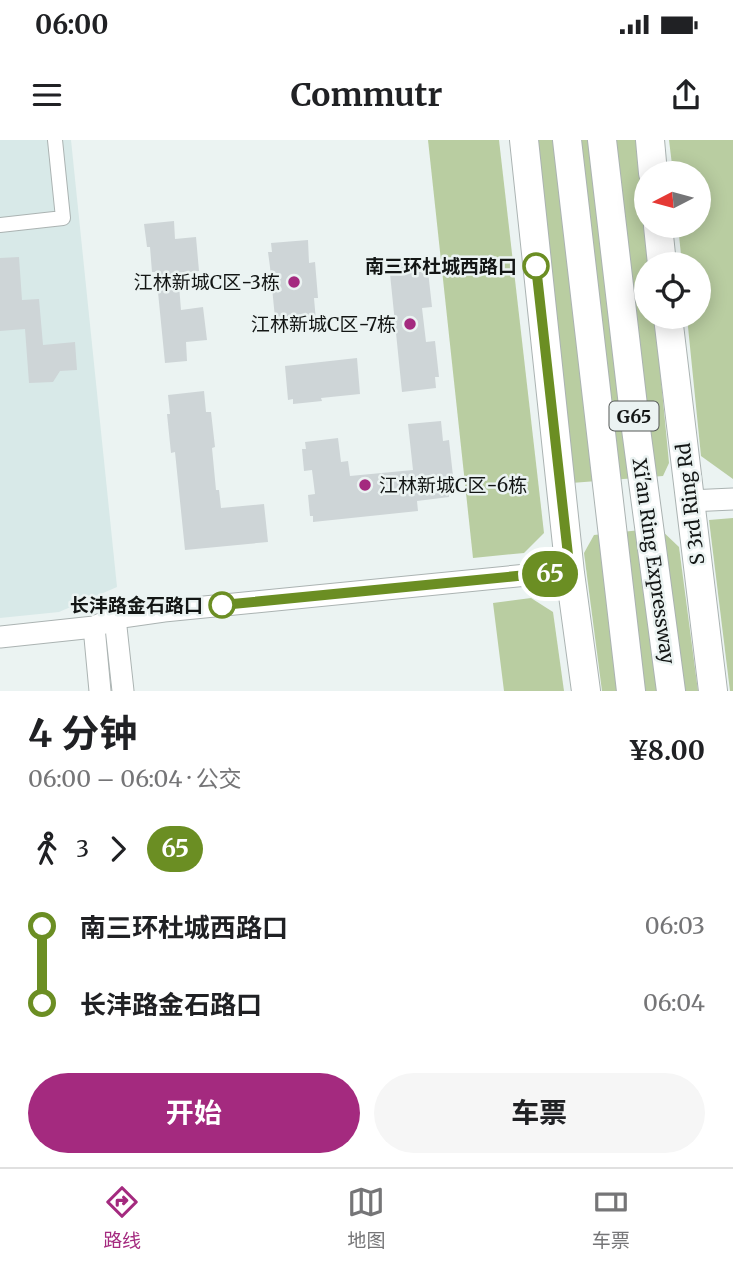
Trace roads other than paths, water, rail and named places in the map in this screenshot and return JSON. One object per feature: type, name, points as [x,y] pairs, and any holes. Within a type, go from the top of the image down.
[{"type":"highway","points":[[524,140],[570,573],[586,691]]},
{"type":"highway","name":"Xi'an Ring Expressway","points":[[568,140],[631,691]]},
{"type":"highway","name":"Xi'an Ring Expressway","points":[[602,140],[634,414],[671,691]]},
{"type":"highway","points":[[650,140],[652,161]]},
{"type":"highway","name":"S 3rd Ring Rd","points":[[669,329],[713,691]]},
{"type":"street","points":[[0,225],[63,218],[55,140]]},
{"type":"street","points":[[689,501],[733,499]]},
{"type":"street","points":[[0,637],[94,627],[115,618],[164,611],[570,573]]},
{"type":"street","points":[[115,618],[123,691]]},
{"type":"street","points":[[94,627],[100,691]]},
{"type":"place","name":"南三环杜城西路口","points":[[536,266]]},
{"type":"place","name":"江林新城C区-3栋","points":[[294,282]]},
{"type":"place","name":"江林新城C区-7栋","points":[[410,324]]},
{"type":"place","name":"江林新城C区-6栋","points":[[365,485]]},
{"type":"place","name":"长沣路金石路口","points":[[222,605]]}]
